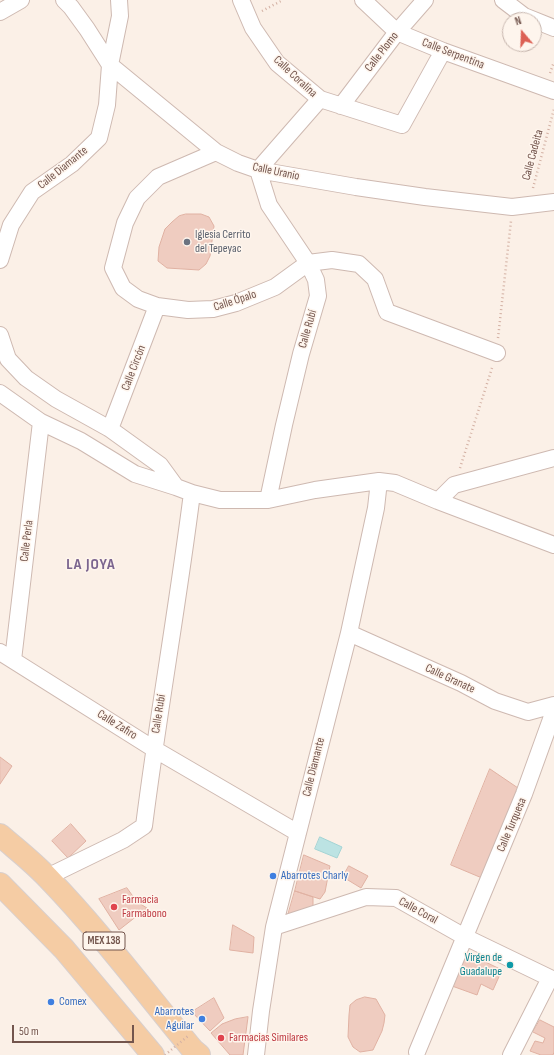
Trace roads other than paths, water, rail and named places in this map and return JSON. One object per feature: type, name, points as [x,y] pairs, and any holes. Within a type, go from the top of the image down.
[{"type":"main road","name":"MEX 138","points":[[0,835],[47,877],[131,972],[178,1032],[199,1055]]},
{"type":"main road","name":"MEX 138","points":[[0,884],[64,949],[153,1055]]},
{"type":"street","points":[[0,12],[21,0]]},
{"type":"street","name":"Calle Uranio","points":[[64,0],[87,29],[110,65],[216,152],[238,163],[258,170],[356,187],[426,197],[512,207],[554,202]]},
{"type":"street","name":"Calle Diamante","points":[[0,260],[11,225],[32,192],[72,164],[99,138],[107,105],[110,65],[120,16],[119,0]]},
{"type":"street","name":"Calle Coralina","points":[[241,0],[253,28],[277,63],[320,99],[402,125],[443,51]]},
{"type":"street","name":"Calle Serpentina","points":[[362,0],[397,32],[443,51],[554,91]]},
{"type":"street","name":"Calle Plomo","points":[[341,106],[397,32],[424,0]]},
{"type":"street","points":[[503,0],[524,16],[554,28]]},
{"type":"street","points":[[258,170],[320,99]]},
{"type":"street","name":"Calle Ópalo","points":[[216,152],[158,177],[137,198],[125,223],[113,268],[123,288],[138,299],[157,306],[188,310],[213,309],[236,303],[276,287],[308,263],[332,260],[359,264],[375,279],[387,312],[497,352]]},
{"type":"street","name":"Calle Rubí","points":[[258,170],[269,205],[308,263],[316,280],[318,296],[301,354],[285,418],[268,500]]},
{"type":"street","name":"Calle Circón","points":[[110,429],[157,306]]},
{"type":"street","points":[[0,335],[8,359],[26,378],[56,399],[110,429],[160,465],[176,487]]},
{"type":"street","points":[[0,393],[41,422],[81,441],[135,474],[192,493],[220,500],[268,500],[315,490],[379,481],[394,483],[554,545]]},
{"type":"street","name":"Calle Perla","points":[[7,656],[41,422]]},
{"type":"street","points":[[438,501],[454,485],[554,458]]},
{"type":"street","name":"Calle Diamante","points":[[256,1055],[274,927],[349,633],[376,508],[379,481]]},
{"type":"street","name":"Calle Rubí","points":[[47,877],[123,840],[144,826],[154,748],[184,557],[192,493]]},
{"type":"street","name":"Calle Granate","points":[[349,633],[461,683],[494,701],[528,712],[554,705]]},
{"type":"street","name":"Calle Zafiro","points":[[7,656],[154,748],[298,833]]},
{"type":"street","name":"Calle Turquesa","points":[[417,1052],[524,794],[554,711]]},
{"type":"street","name":"Calle Coral","points":[[274,927],[366,897],[396,898],[465,937],[552,979]]},
{"type":"street","points":[[511,1055],[552,979]]},
{"type":"water","points":[[320,837],[342,847],[337,858],[315,849]]},
{"type":"place","name":"Iglesia Cerrito del Tepeyac","points":[[187,242]]},
{"type":"place","name":"Abarrotes Charly","points":[[273,876]]},
{"type":"place","name":"Farmacia Farmabono","points":[[114,907]]},
{"type":"place","name":"Virgen de Guadalupe","points":[[510,965]]},
{"type":"place","name":"Comex","points":[[51,1002]]},
{"type":"place","name":"Abarrotes Aguilar","points":[[202,1019]]},
{"type":"place","name":"Farmacias Similares","points":[[221,1038]]},
{"type":"district","name":"LA JOYA","points":[[91,565]]}]
